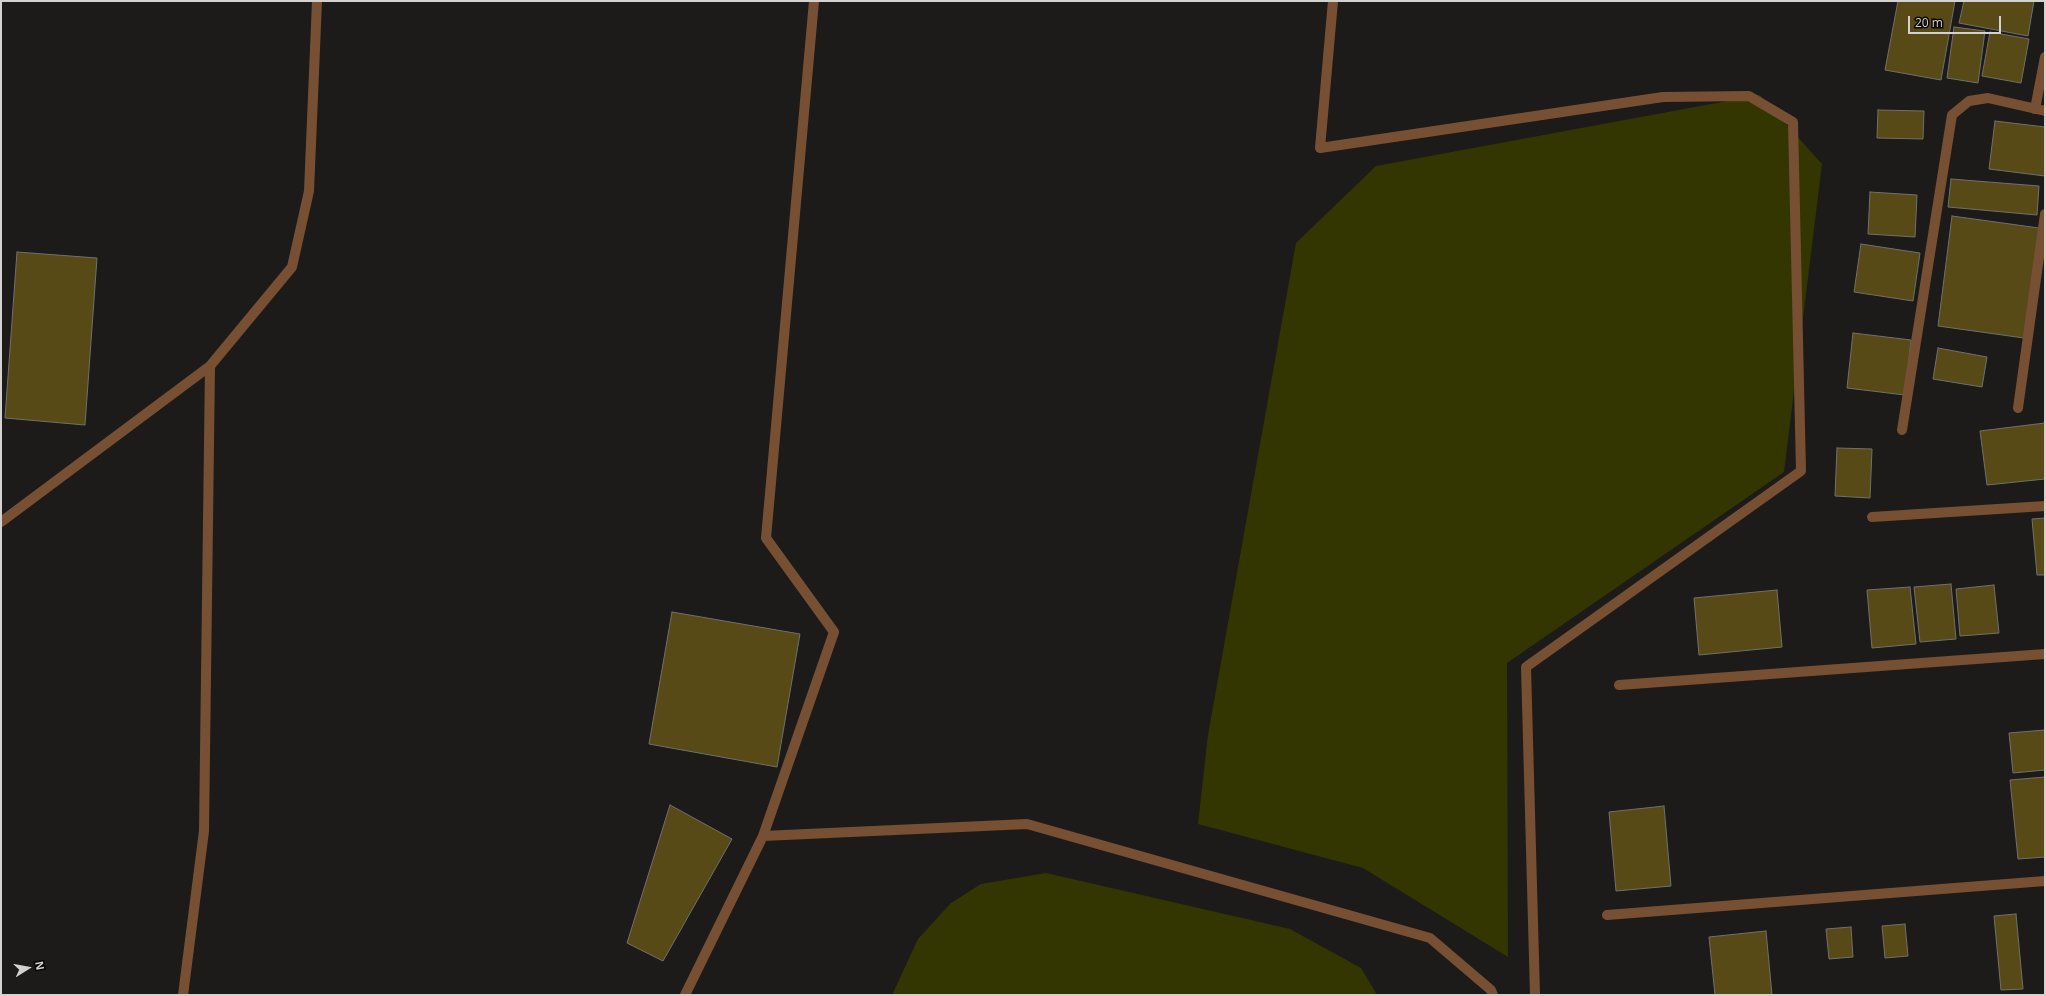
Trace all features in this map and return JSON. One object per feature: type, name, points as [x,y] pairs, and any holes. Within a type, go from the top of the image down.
[{"type":"street","points":[[1,522],[210,366],[292,266],[309,191],[317,1]]},
{"type":"street","points":[[685,995],[762,836],[834,632],[766,538],[814,1]]},
{"type":"street","points":[[1333,1],[1320,148],[1664,97],[1749,96],[1793,122],[1801,471],[1526,667],[1535,995]]},
{"type":"street","points":[[1902,430],[1952,115],[1969,101],[1988,98],[2040,110],[2045,58]]},
{"type":"street","points":[[2018,408],[2045,214]]},
{"type":"street","points":[[183,995],[204,831],[210,366]]},
{"type":"street","points":[[1872,517],[2045,506]]},
{"type":"street","points":[[1619,685],[2045,654]]},
{"type":"street","points":[[762,836],[1026,824],[1430,938],[1491,990],[1493,995]]},
{"type":"street","points":[[1607,915],[2045,881]]},
{"type":"shaded area","points":[[1760,95],[1822,164],[1784,472],[1507,663],[1508,957],[1363,868],[1198,824],[1208,735],[1296,243],[1376,166]]},
{"type":"shaded area","points":[[1046,873],[1290,929],[1361,968],[1377,995],[892,995],[918,939],[951,903],[981,884]]},
{"type":"building","points":[[1898,1],[1955,1],[1941,80],[1885,70]]},
{"type":"building","points":[[1964,1],[2034,1],[2028,36],[1959,23]]},
{"type":"building","points":[[1954,27],[1985,31],[1978,83],[1947,78]]},
{"type":"building","points":[[1990,32],[2029,39],[2021,83],[1982,76]]},
{"type":"building","points":[[1878,110],[1924,111],[1923,139],[1877,138]]},
{"type":"building","points":[[1995,121],[2045,127],[2045,176],[1989,169]]},
{"type":"building","points":[[1951,179],[2039,186],[2037,215],[1948,207]]},
{"type":"building","points":[[1870,192],[1917,195],[1915,237],[1868,234]]},
{"type":"building","points":[[1952,216],[2039,228],[2024,338],[1938,326]]},
{"type":"building","points":[[1861,244],[1920,253],[1913,301],[1854,292]]},
{"type":"building","points":[[17,252],[97,258],[85,425],[5,418]]},
{"type":"building","points":[[1853,333],[1911,340],[1905,395],[1847,388]]},
{"type":"building","points":[[1938,348],[1987,357],[1982,387],[1933,379]]},
{"type":"building","points":[[2045,423],[2045,479],[1987,485],[1980,431]]},
{"type":"building","points":[[1837,448],[1872,449],[1870,498],[1835,496]]},
{"type":"building","points":[[2045,518],[2045,575],[2037,575],[2032,519]]},
{"type":"building","points":[[1951,584],[1956,639],[1920,642],[1914,587]]},
{"type":"building","points":[[1994,585],[1999,633],[1960,636],[1956,589]]},
{"type":"building","points":[[1910,587],[1916,644],[1872,648],[1867,590]]},
{"type":"building","points":[[1777,590],[1782,647],[1699,655],[1694,598]]},
{"type":"building","points":[[672,612],[800,634],[777,767],[649,744]]},
{"type":"building","points":[[2045,730],[2045,770],[2013,773],[2009,733]]},
{"type":"building","points":[[2045,777],[2045,857],[2018,859],[2010,780]]},
{"type":"building","points":[[670,805],[732,839],[663,961],[627,943]]},
{"type":"building","points":[[1664,806],[1671,886],[1616,891],[1609,812]]},
{"type":"building","points":[[2016,914],[2023,989],[2001,990],[1994,916]]},
{"type":"building","points":[[1905,924],[1908,956],[1885,958],[1882,926]]},
{"type":"building","points":[[1851,927],[1853,957],[1829,959],[1826,929]]},
{"type":"building","points":[[1766,931],[1772,995],[1715,995],[1709,937]]}]
